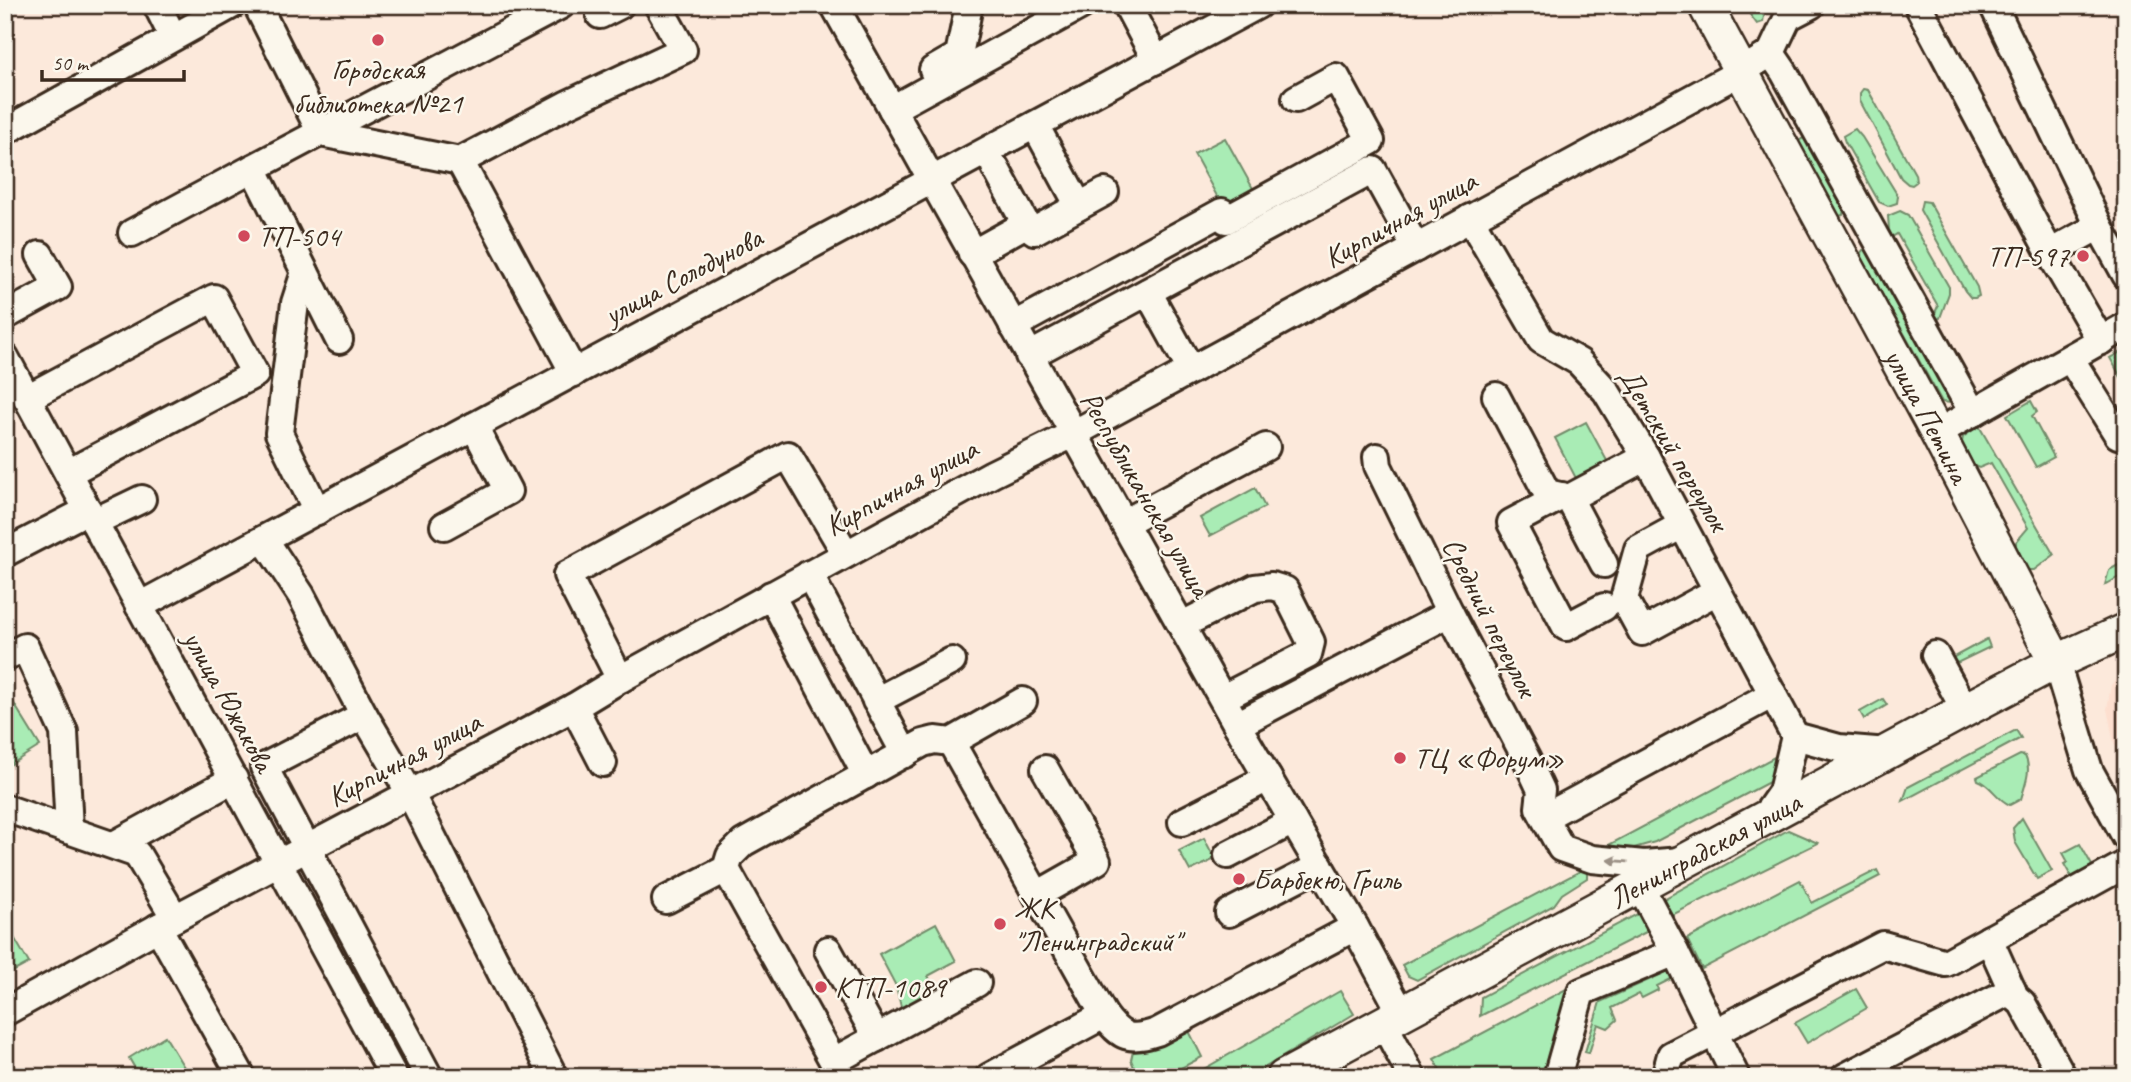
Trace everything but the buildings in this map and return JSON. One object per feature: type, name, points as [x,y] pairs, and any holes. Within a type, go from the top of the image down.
[{"type":"main road","name":"улица Петина","points":[[1705,5],[1937,433],[1961,501],[2056,662]]},
{"type":"main road","name":"Ленинградская улица","points":[[1284,1077],[1965,710],[2056,662],[2126,630]]},
{"type":"street","points":[[156,5],[173,37]]},
{"type":"street","points":[[5,131],[232,5]]},
{"type":"street","points":[[257,5],[321,133]]},
{"type":"street","points":[[132,233],[561,5]]},
{"type":"street","points":[[321,133],[460,161],[569,104],[683,50],[658,5]]},
{"type":"street","name":"Республиканская улица","points":[[834,5],[1237,725],[1355,927],[1393,1019],[1412,1077]]},
{"type":"street","points":[[889,102],[960,55],[969,5]]},
{"type":"street","points":[[889,102],[1082,5]]},
{"type":"street","points":[[1127,5],[1156,60]]},
{"type":"street","name":"улица Солодунова","points":[[139,606],[1258,5]]},
{"type":"street","points":[[1811,5],[1787,17],[1771,54],[1790,83],[1973,413]]},
{"type":"street","points":[[1918,5],[2050,253],[2101,341]]},
{"type":"street","points":[[1993,5],[2099,226],[2126,275]]},
{"type":"street","name":"Кирпичная улица","points":[[5,1012],[159,927],[574,708],[620,679],[992,474],[1073,434],[1771,54]]},
{"type":"street","points":[[1296,99],[1336,77],[1371,141],[1367,158],[1416,248]]},
{"type":"street","points":[[1035,125],[1079,206]]},
{"type":"street","points":[[1029,356],[1148,292],[1367,158]]},
{"type":"street","points":[[1013,326],[1222,212],[1226,220],[1367,158]]},
{"type":"street","points":[[460,161],[574,373]]},
{"type":"street","points":[[995,167],[1026,224],[1034,231],[1105,192]]},
{"type":"street","points":[[253,168],[339,340]]},
{"type":"street","name":"Детский переулок","points":[[1470,218],[1541,340],[1579,362],[1606,391],[1646,457],[1795,736]]},
{"type":"street","points":[[972,254],[1026,224]]},
{"type":"street","points":[[2050,253],[2099,226]]},
{"type":"street","points":[[5,316],[58,287],[40,255]]},
{"type":"street","points":[[305,272],[295,303],[279,433],[317,511]]},
{"type":"street","points":[[1148,292],[1191,370]]},
{"type":"street","points":[[17,389],[214,298],[255,374],[68,473]]},
{"type":"street","points":[[1937,433],[2126,327]]},
{"type":"street","name":"улица Южакова","points":[[5,357],[17,389],[68,473],[394,1077]]},
{"type":"street","points":[[2070,358],[2118,435],[2126,432]]},
{"type":"street","points":[[1496,396],[1547,493],[1565,497],[1604,564]]},
{"type":"street","points":[[444,526],[508,491],[474,426]]},
{"type":"street","points":[[1124,523],[1266,447]]},
{"type":"street","points":[[620,679],[567,576],[578,569],[788,454],[846,554]]},
{"type":"street","name":"Средний переулок","points":[[1377,457],[1378,466],[1450,613],[1527,760],[1541,790],[1542,813],[1561,848],[1592,859],[1644,864],[1686,861]]},
{"type":"street","points":[[1604,607],[1566,627],[1511,523],[1646,457]]},
{"type":"street","points":[[5,552],[142,499]]},
{"type":"street","points":[[1682,525],[1638,550],[1624,599],[1642,632],[1717,591]]},
{"type":"street","points":[[264,539],[301,594],[410,793],[554,1077]]},
{"type":"street","points":[[810,574],[905,754]]},
{"type":"street","points":[[1182,625],[1255,588],[1272,586],[1285,590],[1311,642],[1308,654],[1223,698]]},
{"type":"street","points":[[771,595],[866,775]]},
{"type":"street","points":[[1237,725],[1450,613]]},
{"type":"street","points":[[5,657],[25,647],[64,732],[69,830]]},
{"type":"street","points":[[1935,655],[1965,710]]},
{"type":"street","points":[[876,701],[952,661]]},
{"type":"street","name":"улица Петина","points":[[2056,662],[2089,771],[2126,837]]},
{"type":"street","points":[[1542,813],[1773,694]]},
{"type":"street","points":[[666,900],[726,869],[730,856],[743,843],[923,743],[935,740],[951,742],[1023,701]]},
{"type":"street","points":[[574,708],[603,763]]},
{"type":"street","points":[[365,715],[264,767],[429,1077]]},
{"type":"street","points":[[1763,819],[1782,792],[1795,736],[1839,748],[1888,752]]},
{"type":"street","points":[[951,742],[1104,1015],[1112,1027],[1131,1038],[1157,1032],[1355,927]]},
{"type":"street","points":[[1037,895],[1097,861],[1045,769]]},
{"type":"street","points":[[1182,822],[1268,778]]},
{"type":"street","points":[[114,845],[234,779]]},
{"type":"street","points":[[5,808],[137,854],[159,927],[222,1077]]},
{"type":"street","points":[[1227,855],[1293,821]]},
{"type":"street","points":[[1665,1077],[1671,1055],[1883,946],[1946,962],[2126,864]]},
{"type":"street","points":[[1229,913],[1320,866]]},
{"type":"street","points":[[726,869],[838,1069],[877,1038],[977,983]]},
{"type":"street","points":[[1640,886],[1736,1077]]},
{"type":"street","points":[[159,927],[242,1077]]},
{"type":"street","points":[[1989,939],[2012,990],[2063,1077]]},
{"type":"street","points":[[828,950],[877,1038]]},
{"type":"street","points":[[1557,1077],[1581,992],[1675,952]]},
{"type":"street","points":[[1844,1077],[2012,990]]},
{"type":"street","points":[[989,1077],[1104,1015]]},
{"type":"shaded area","points":[[2126,669],[2126,766],[2114,743],[2107,709],[2111,685]]},
{"type":"green space","points":[[1743,5],[1757,5],[1764,16],[1763,22],[1757,24]]},
{"type":"green space","points":[[1863,89],[1868,90],[1915,174],[1916,182],[1912,185],[1901,178],[1860,101]]},
{"type":"green space","points":[[1855,129],[1898,196],[1897,203],[1888,206],[1879,202],[1843,136]]},
{"type":"green space","points":[[1805,137],[1844,207],[1843,215],[1839,216],[1797,142]]},
{"type":"green space","points":[[1225,138],[1255,192],[1224,209],[1194,154]]},
{"type":"green space","points":[[1922,201],[1929,202],[1977,287],[1979,296],[1971,298],[1965,291],[1920,210]]},
{"type":"green space","points":[[1900,211],[1908,215],[1949,287],[1940,318],[1931,322],[1938,306],[1897,234],[1892,237],[1889,230],[1888,216]]},
{"type":"green space","points":[[1863,250],[1871,250],[1953,403],[1942,402],[1860,254]]},
{"type":"green space","points":[[2126,349],[2126,386],[2110,358]]},
{"type":"green space","points":[[2031,401],[2037,412],[2032,416],[2054,457],[2036,467],[2007,415]]},
{"type":"green space","points":[[1586,422],[1612,470],[1580,486],[1555,438]]},
{"type":"green space","points":[[1979,426],[2054,555],[2034,570],[2027,570],[2016,546],[2016,542],[2028,528],[1991,463],[1979,468],[1974,466],[1962,442],[1963,437]]},
{"type":"green space","points":[[1255,488],[1265,507],[1210,536],[1200,518]]},
{"type":"green space","points":[[2126,561],[2126,573],[2105,585],[2109,570]]},
{"type":"green space","points":[[1987,639],[1990,647],[1955,664],[1952,658]]},
{"type":"green space","points":[[5,689],[40,746],[5,768]]},
{"type":"green space","points":[[1883,699],[1887,705],[1864,719],[1860,712]]},
{"type":"green space","points":[[2016,730],[2021,738],[1903,801],[1908,787]]},
{"type":"green space","points":[[1782,753],[1771,781],[1655,842],[1627,850],[1603,848]]},
{"type":"green space","points":[[2020,755],[2025,756],[2027,761],[2027,777],[2021,799],[2010,805],[1977,777]]},
{"type":"green space","points":[[2022,818],[2052,871],[2037,879],[2015,842],[2013,828]]},
{"type":"green space","points":[[1788,830],[1818,843],[1670,916],[1662,900]]},
{"type":"green space","points":[[1204,838],[1215,859],[1190,871],[1179,851]]},
{"type":"green space","points":[[2080,844],[2093,867],[2072,878],[2064,864],[2068,862],[2063,853]]},
{"type":"green space","points":[[1582,870],[1587,872],[1587,878],[1562,894],[1554,905],[1417,980],[1408,976],[1402,965]]},
{"type":"green space","points":[[1877,870],[1880,876],[1702,969],[1687,939],[1800,880],[1812,903]]},
{"type":"green space","points":[[1641,912],[1650,930],[1480,1016],[1481,997]]},
{"type":"green space","points":[[936,923],[956,961],[928,976],[935,988],[933,995],[902,1011],[896,986],[879,954]]},
{"type":"green space","points":[[9,929],[29,963],[5,976],[5,931]]},
{"type":"green space","points":[[1675,968],[1679,975],[1657,986],[1658,990],[1642,998],[1639,994],[1612,1008],[1617,1020],[1608,1028],[1598,1024],[1589,1053],[1585,1052],[1600,1002]]},
{"type":"green space","points":[[1570,987],[1545,1077],[1444,1077],[1434,1059]]},
{"type":"green space","points":[[1856,989],[1867,1008],[1807,1043],[1795,1023]]},
{"type":"green space","points":[[1340,991],[1354,1014],[1249,1077],[1190,1077]]},
{"type":"green space","points":[[1187,1027],[1202,1057],[1164,1077],[1138,1077],[1131,1060],[1133,1051]]},
{"type":"green space","points":[[165,1036],[190,1077],[140,1077],[129,1058]]},
{"type":"place","name":"Городская библиотека №21","points":[[378,40]]},
{"type":"place","name":"ТП-504","points":[[244,236]]},
{"type":"place","name":"ТП-597","points":[[2083,256]]},
{"type":"place","name":"ТЦ «Форум»","points":[[1400,758]]},
{"type":"place","name":"Барбекю, Гриль","points":[[1239,879]]},
{"type":"place","name":"ЖК \"Ленинградский\"","points":[[1000,924]]},
{"type":"place","name":"КТП-1089","points":[[821,987]]}]
